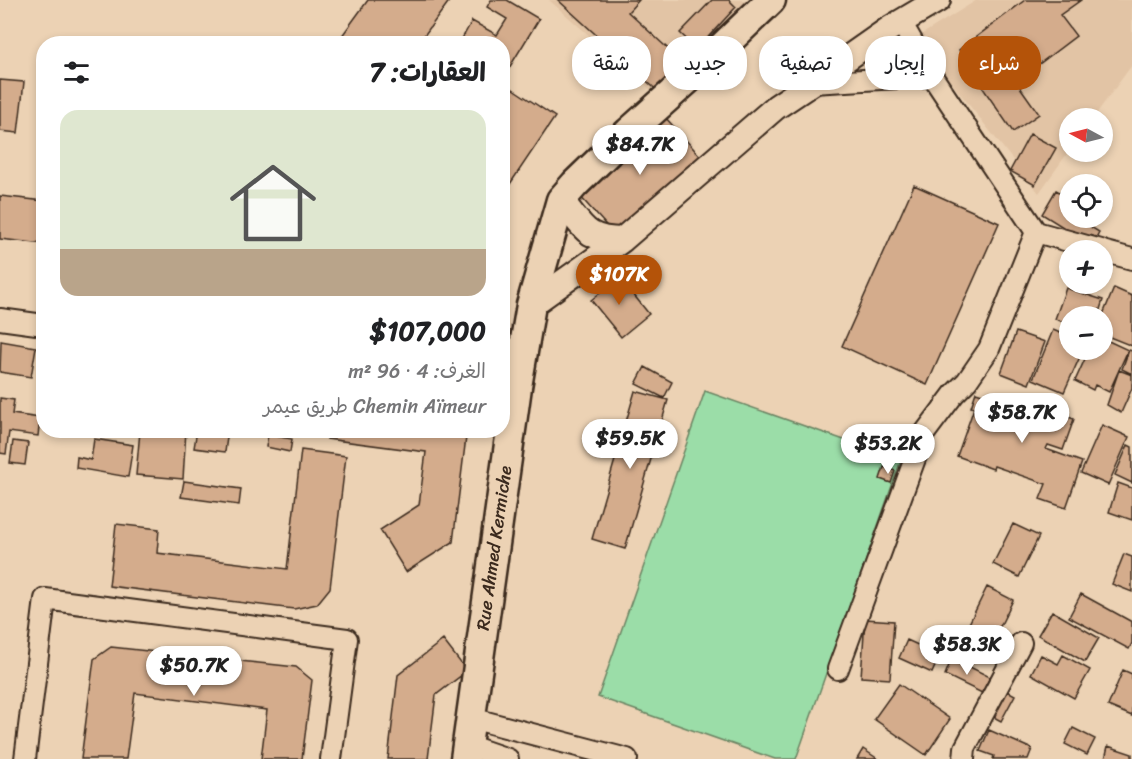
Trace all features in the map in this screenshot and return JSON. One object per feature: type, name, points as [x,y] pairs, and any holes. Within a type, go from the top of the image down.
[{"type":"main road","name":"Rue Ahmed Kermiche","points":[[510,386],[561,200],[629,132],[771,0]]},
{"type":"main road","name":"Rue Ahmed Kermiche","points":[[466,752],[504,438]]},
{"type":"street","points":[[853,55],[938,0]]},
{"type":"street","points":[[901,22],[909,36]]},
{"type":"street","points":[[531,305],[622,240],[776,107],[802,90]]},
{"type":"street","points":[[941,90],[1036,232],[1064,240]]},
{"type":"street","points":[[561,200],[592,235],[602,239],[622,240]]},
{"type":"street","points":[[838,669],[924,434],[954,394],[967,381],[989,349],[1036,232]]},
{"type":"street","points":[[1113,254],[1132,259]]},
{"type":"street","points":[[0,319],[36,324]]},
{"type":"street","points":[[25,759],[45,599],[347,639],[331,759]]},
{"type":"street","points":[[964,759],[965,748],[1021,642]]},
{"type":"street","points":[[471,718],[627,759]]},
{"type":"street","points":[[466,752],[508,759]]},
{"type":"shaded area","points":[[549,0],[757,0],[721,36],[663,36],[663,90],[666,90],[659,97],[651,90],[651,36],[590,36]]},
{"type":"shaded area","points":[[977,0],[1132,0],[1132,65],[1100,108],[1059,108],[1059,162],[1061,162],[1039,193],[946,76],[946,36],[919,36]]},
{"type":"green space","points":[[705,391],[901,460],[796,759],[775,759],[598,697]]},
{"type":"building","points":[[368,0],[450,0],[424,36],[342,36]]},
{"type":"building","points":[[491,0],[507,0],[539,19],[510,66],[510,36],[464,36],[472,21],[497,35],[507,19],[487,7]]},
{"type":"building","points":[[558,0],[639,0],[628,12],[663,44],[663,90],[669,90],[663,96],[651,85],[651,36],[597,36]]},
{"type":"building","points":[[712,0],[729,0],[736,7],[709,36],[683,36],[680,33]]},
{"type":"building","points":[[1025,0],[1081,0],[1060,15],[1076,36],[1041,63],[1041,36],[977,36]]},
{"type":"building","points":[[0,80],[24,82],[18,133],[0,131]]},
{"type":"building","points":[[510,87],[555,117],[510,184]]},
{"type":"building","points":[[984,90],[1022,90],[1039,114],[1013,132]]},
{"type":"building","points":[[665,117],[701,157],[614,234],[578,194]]},
{"type":"building","points":[[1030,134],[1056,148],[1035,185],[1010,171]]},
{"type":"building","points":[[914,185],[999,223],[927,385],[842,346]]},
{"type":"building","points":[[1056,190],[1059,192],[1059,225],[1042,214]]},
{"type":"building","points":[[0,196],[36,200],[36,243],[0,239]]},
{"type":"building","points":[[1065,228],[1092,228],[1099,232],[1095,240],[1084,240]]},
{"type":"building","points":[[617,274],[649,314],[621,337],[591,300],[600,293],[597,290]]},
{"type":"building","points":[[1114,288],[1132,296],[1132,346],[1113,338],[1113,306],[1107,306]]},
{"type":"building","points":[[1064,294],[1084,294],[1103,300],[1101,306],[1060,306]]},
{"type":"building","points":[[1059,308],[1059,320],[1055,319]]},
{"type":"building","points":[[1053,330],[1059,332],[1059,360],[1078,360],[1064,392],[1033,379]]},
{"type":"building","points":[[1016,332],[1045,342],[1029,384],[1001,373]]},
{"type":"building","points":[[1,341],[36,347],[31,377],[0,372]]},
{"type":"building","points":[[1113,343],[1128,350],[1109,392],[1095,385],[1093,390],[1075,381],[1084,360],[1113,360]]},
{"type":"building","points":[[1129,350],[1132,351],[1132,374],[1122,369]]},
{"type":"building","points":[[645,367],[672,382],[664,398],[636,384]]},
{"type":"building","points":[[1119,370],[1132,375],[1132,388],[1121,413],[1107,405]]},
{"type":"building","points":[[635,391],[668,400],[625,549],[592,539]]},
{"type":"building","points":[[976,392],[1012,404],[1014,398],[1074,419],[1063,450],[1048,445],[1046,449],[1082,462],[1066,508],[1040,499],[1046,484],[957,456],[974,408],[971,407]]},
{"type":"building","points":[[0,398],[14,400],[12,414],[36,417],[36,436],[9,432],[6,454],[0,453]]},
{"type":"building","points":[[1102,425],[1129,437],[1108,485],[1081,473]]},
{"type":"building","points":[[139,438],[186,438],[183,479],[136,475]]},
{"type":"building","points":[[196,438],[227,438],[225,452],[194,448]]},
{"type":"building","points":[[268,438],[292,439],[290,452],[266,447]]},
{"type":"building","points":[[466,438],[453,542],[406,572],[380,530],[419,505],[426,452],[327,439]]},
{"type":"building","points":[[94,439],[133,445],[128,477],[76,468],[77,457],[91,460]]},
{"type":"building","points":[[13,441],[28,443],[25,465],[10,463]]},
{"type":"building","points":[[1128,445],[1132,447],[1132,483],[1115,475]]},
{"type":"building","points":[[301,450],[346,456],[330,588],[317,604],[294,609],[109,586],[116,524],[159,529],[157,553],[287,569]]},
{"type":"building","points":[[884,467],[895,471],[891,483],[880,479]]},
{"type":"building","points":[[184,481],[241,489],[239,505],[181,497]]},
{"type":"building","points":[[1118,483],[1132,488],[1132,520],[1109,512]]},
{"type":"building","points":[[1013,524],[1039,536],[1019,577],[993,564]]},
{"type":"building","points":[[1124,554],[1132,557],[1132,592],[1112,584]]},
{"type":"building","points":[[987,587],[1013,600],[988,651],[962,638]]},
{"type":"building","points":[[1081,594],[1132,622],[1132,643],[1129,649],[1069,617]]},
{"type":"building","points":[[1052,611],[1099,638],[1085,662],[1038,635]]},
{"type":"building","points":[[865,619],[894,621],[890,679],[861,677]]},
{"type":"building","points":[[443,640],[467,671],[436,695],[428,759],[388,759],[398,675]]},
{"type":"building","points":[[907,640],[940,655],[932,673],[899,658]]},
{"type":"building","points":[[111,647],[296,667],[312,680],[302,759],[261,759],[267,710],[135,693],[126,759],[81,759],[94,659]]},
{"type":"building","points":[[1041,655],[1058,664],[1063,655],[1090,670],[1074,698],[1031,674]]},
{"type":"building","points":[[952,658],[990,677],[982,693],[945,675]]},
{"type":"building","points":[[1123,670],[1132,674],[1132,716],[1108,706]]},
{"type":"building","points":[[899,684],[950,719],[926,755],[874,719]]},
{"type":"building","points":[[1002,688],[1015,695],[1001,721],[988,714]]},
{"type":"building","points":[[1073,728],[1095,739],[1087,755],[1065,744]]},
{"type":"building","points":[[989,730],[1032,749],[1028,759],[993,759],[994,756],[980,751]]},
{"type":"building","points":[[1108,746],[1132,754],[1132,759],[1105,759]]},
{"type":"building","points":[[863,749],[878,759],[857,759]]}]
